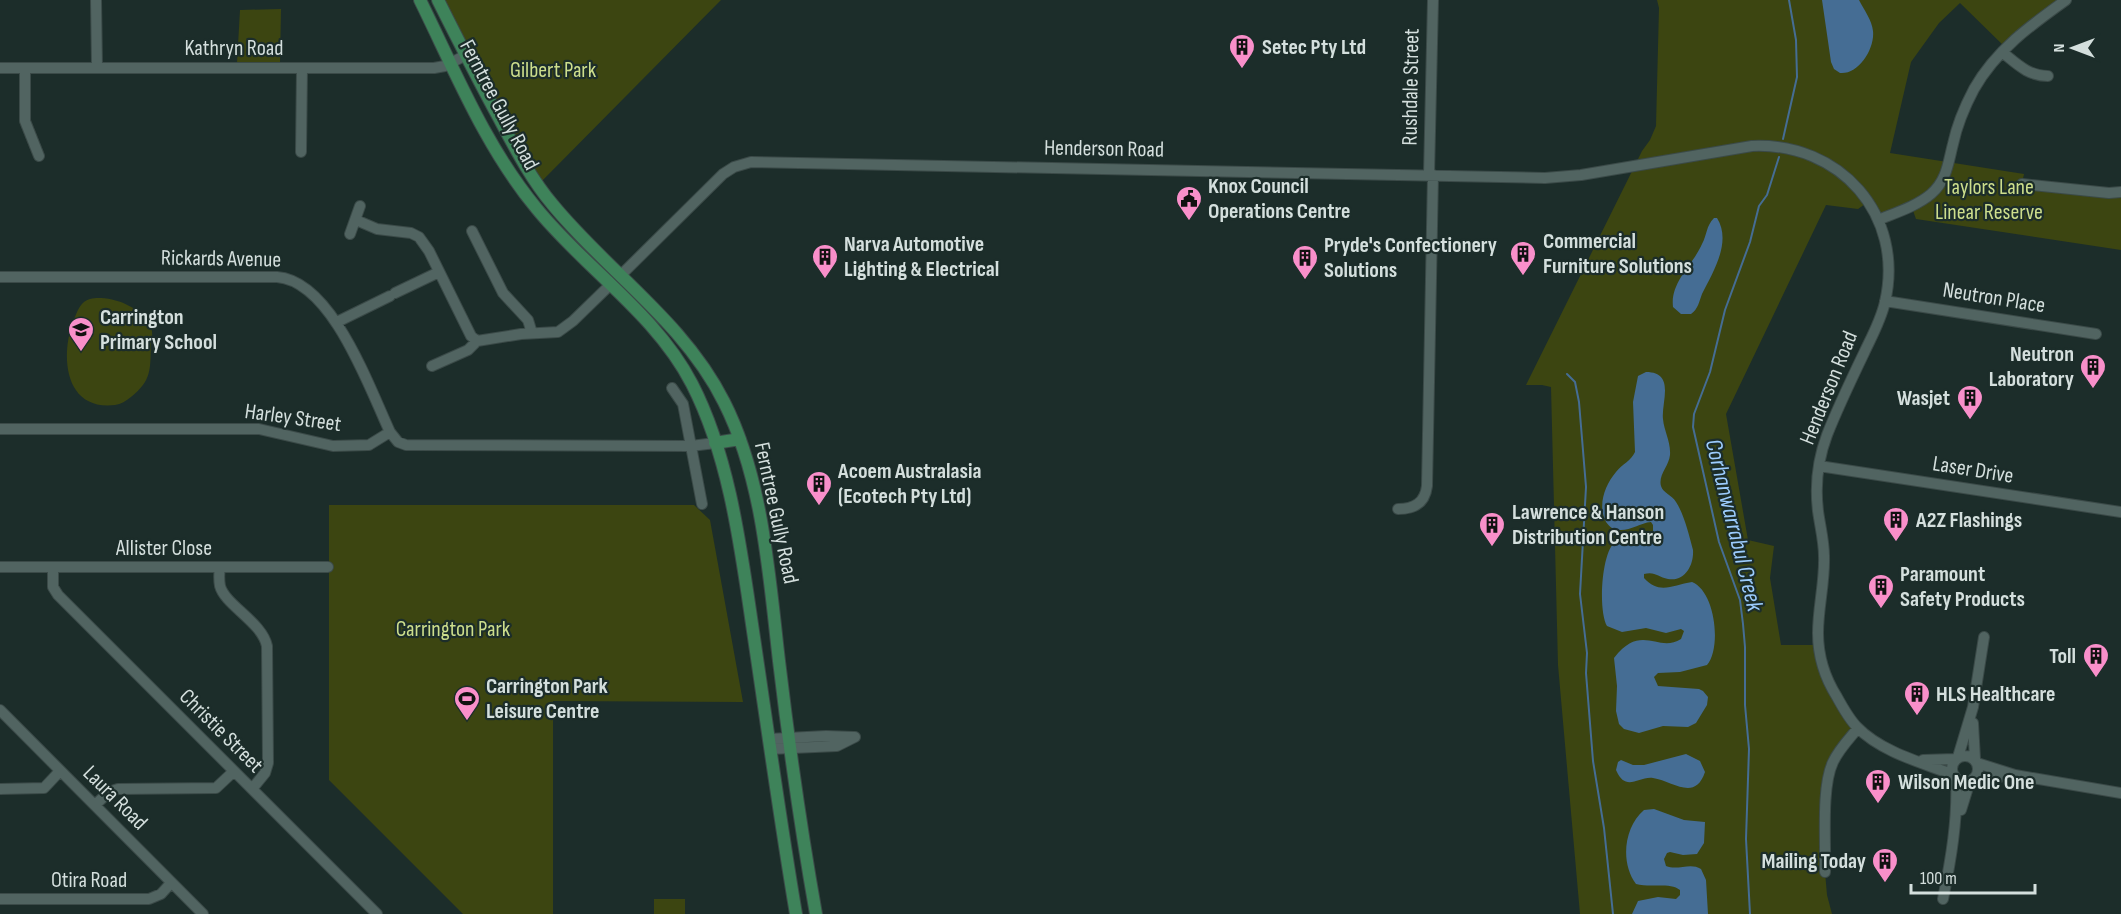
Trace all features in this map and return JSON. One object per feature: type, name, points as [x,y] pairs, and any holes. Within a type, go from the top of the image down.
[{"type":"main road","name":"Ferntree Gully Road","points":[[420,0],[487,134],[520,188],[557,233],[650,325],[681,365],[701,404],[715,443],[740,548],[796,914]]},
{"type":"main road","name":"Ferntree Gully Road","points":[[438,0],[510,139],[540,188],[563,216],[690,349],[715,386],[740,439],[756,498],[769,576],[790,743],[816,914]]},
{"type":"main road","points":[[610,285],[621,275]]},
{"type":"main road","points":[[715,443],[740,439]]},
{"type":"street","points":[[96,0],[97,67]]},
{"type":"street","name":"Rushdale Street","points":[[1398,509],[1410,508],[1419,503],[1427,486],[1432,0]]},
{"type":"street","points":[[1878,220],[1921,201],[1937,188],[1947,171],[1952,145],[1969,100],[1985,72],[2023,31],[2066,0]]},
{"type":"street","points":[[2002,52],[2028,72],[2036,76],[2048,76]]},
{"type":"street","name":"Kathryn Road","points":[[0,68],[434,68],[466,55]]},
{"type":"street","points":[[25,68],[25,121],[39,156]]},
{"type":"street","points":[[301,152],[302,68]]},
{"type":"street","name":"Henderson Road","points":[[621,275],[723,174],[734,167],[751,162],[1555,177],[1581,176],[1752,146],[1797,150],[1824,161],[1849,179],[1865,198],[1878,220],[1884,237],[1888,261],[1885,301],[1827,436],[1819,466],[1818,505],[1824,555],[1819,618],[1820,652],[1825,674],[1832,690],[1858,728],[1874,740],[1910,759],[1955,777]]},
{"type":"street","points":[[2022,183],[2121,192]]},
{"type":"street","points":[[350,234],[360,206]]},
{"type":"street","points":[[356,220],[377,229],[411,233],[419,237],[426,245],[471,336],[477,341]]},
{"type":"street","points":[[472,231],[503,293],[528,320],[532,333]]},
{"type":"street","points":[[337,322],[439,272]]},
{"type":"street","name":"Rickards Avenue","points":[[0,277],[288,278],[302,285],[337,322],[390,432]]},
{"type":"street","points":[[432,366],[468,351],[477,341],[532,333],[555,333],[562,330],[610,285]]},
{"type":"street","name":"Neutron Place","points":[[1885,301],[2096,333]]},
{"type":"street","points":[[672,388],[683,404],[702,504]]},
{"type":"street","name":"Harley Street","points":[[0,429],[259,429],[273,430],[318,444],[351,446],[369,445],[390,432]]},
{"type":"street","points":[[390,432],[402,444],[412,446],[691,446],[715,443]]},
{"type":"street","name":"Laser Drive","points":[[1819,466],[2121,512]]},
{"type":"street","name":"Allister Close","points":[[0,567],[328,567]]},
{"type":"street","name":"Christie Street","points":[[54,567],[53,585],[57,594],[377,914]]},
{"type":"street","points":[[220,567],[222,592],[257,628],[267,646],[268,763],[265,773],[252,789]]},
{"type":"street","points":[[1955,830],[1953,765],[1973,707],[1984,637]]},
{"type":"street","points":[[1943,899],[1955,830],[1972,780],[1978,771],[1973,707]]},
{"type":"street","name":"Laura Road","points":[[0,710],[203,914]]},
{"type":"street","points":[[1825,872],[1829,772],[1838,753],[1858,728]]},
{"type":"street","points":[[769,744],[855,737],[837,746],[790,743]]},
{"type":"street","points":[[1957,758],[1967,756],[2015,775],[2121,793]]},
{"type":"street","name":"Henderson Road","points":[[1910,759],[1957,758]]},
{"type":"street","points":[[0,789],[44,788],[60,771]]},
{"type":"street","points":[[95,805],[115,789],[212,789],[219,786],[233,772]]},
{"type":"street","points":[[1955,777],[1963,782],[2015,775]]},
{"type":"street","name":"Otira Road","points":[[0,899],[149,899],[161,894],[171,883]]},
{"type":"green space","name":"Gilbert Park","points":[[438,0],[721,0],[538,185]]},
{"type":"green space","name":"Taylors Lane Linear Reserve","points":[[1657,0],[2065,0],[2006,48],[1960,3],[1939,23],[1911,62],[1890,153],[2024,174],[2022,183],[2121,192],[2121,250],[1916,219],[1911,205],[1878,220],[1868,202],[1858,209],[1826,205],[1726,414],[1748,540],[1774,546],[1770,578],[1781,645],[1819,645],[1825,674],[1858,728],[1833,762],[1825,872],[1827,895],[1832,914],[1580,914],[1558,665],[1551,387],[1526,385],[1656,126],[1659,8]]},
{"type":"green space","points":[[281,9],[280,63],[237,63],[240,10]]},
{"type":"green space","points":[[101,298],[116,300],[130,306],[142,315],[152,331],[150,368],[146,380],[131,397],[115,405],[98,405],[76,391],[67,365],[69,336],[77,311],[86,301]]},
{"type":"green space","name":"Carrington Park","points":[[329,505],[694,505],[710,520],[743,702],[553,701],[553,914],[463,914],[329,780]]},
{"type":"green space","points":[[654,899],[685,899],[685,914],[654,914]]},
{"type":"water","points":[[1822,0],[1859,0],[1871,23],[1873,38],[1868,53],[1859,65],[1847,73],[1840,73],[1834,69],[1831,62]]},
{"type":"water","points":[[1717,218],[1723,237],[1716,267],[1695,310],[1691,314],[1681,314],[1673,307],[1675,290],[1704,241],[1709,224]]},
{"type":"water","points":[[1646,372],[1655,373],[1664,383],[1663,419],[1670,455],[1660,482],[1679,507],[1693,556],[1690,567],[1679,578],[1668,579],[1651,573],[1644,574],[1644,578],[1661,588],[1692,582],[1700,587],[1711,607],[1715,633],[1712,657],[1707,665],[1680,672],[1658,673],[1654,677],[1658,686],[1703,691],[1708,697],[1707,705],[1696,723],[1688,727],[1663,726],[1639,733],[1624,729],[1619,724],[1616,711],[1617,686],[1614,658],[1624,647],[1633,642],[1641,640],[1673,643],[1681,639],[1684,631],[1681,629],[1666,633],[1646,628],[1622,632],[1607,626],[1602,608],[1604,568],[1611,547],[1616,541],[1624,538],[1648,540],[1653,534],[1651,522],[1619,530],[1609,526],[1602,508],[1604,495],[1612,477],[1635,452],[1633,402],[1638,376]]},
{"type":"water","points":[[1686,754],[1700,761],[1705,772],[1701,781],[1689,788],[1653,778],[1628,782],[1620,777],[1616,770],[1621,760],[1633,765],[1644,765]]},
{"type":"water","points":[[1654,809],[1684,820],[1705,822],[1704,843],[1697,854],[1683,855],[1670,852],[1664,859],[1666,866],[1675,868],[1693,866],[1701,869],[1706,880],[1708,914],[1632,914],[1638,901],[1658,897],[1676,899],[1680,895],[1680,890],[1671,886],[1636,884],[1628,866],[1626,856],[1628,835],[1632,826],[1644,810]]},
{"type":"waterway","name":"Corhanwarrabul Creek","points":[[1783,139],[1797,77],[1796,40],[1789,0]]},
{"type":"waterway","name":"Corhanwarrabul Creek","points":[[1750,914],[1746,839],[1749,749],[1745,705],[1743,624],[1740,600],[1719,542],[1693,427],[1694,414],[1710,372],[1725,310],[1750,242],[1759,206],[1767,195],[1779,157]]},
{"type":"waterway","points":[[1567,374],[1575,382],[1579,402],[1586,487],[1580,594],[1587,653],[1586,673],[1593,761],[1604,828],[1613,914]]},
{"type":"place","name":"Setec Pty Ltd","points":[[1242,70]]},
{"type":"place","name":"Knox Council Operations Centre","points":[[1189,222]]},
{"type":"place","name":"Commercial Furniture Solutions","points":[[1523,277]]},
{"type":"place","name":"Narva Automotive Lighting & Electrical","points":[[825,280]]},
{"type":"place","name":"Pryde's Confectionery Solutions","points":[[1305,281]]},
{"type":"place","name":"Carrington Primary School","points":[[81,353]]},
{"type":"place","name":"Neutron Laboratory","points":[[2093,390]]},
{"type":"place","name":"Wasjet","points":[[1970,421]]},
{"type":"place","name":"Acoem Australasia (Ecotech Pty Ltd)","points":[[819,507]]},
{"type":"place","name":"A2Z Flashings","points":[[1896,543]]},
{"type":"place","name":"Lawrence & Hanson Distribution Centre","points":[[1492,548]]},
{"type":"place","name":"Paramount Safety Products","points":[[1881,610]]},
{"type":"place","name":"Toll","points":[[2096,679]]},
{"type":"place","name":"HLS Healthcare","points":[[1917,717]]},
{"type":"place","name":"Carrington Park Leisure Centre","points":[[467,722]]},
{"type":"place","name":"Wilson Medic One","points":[[1878,805]]},
{"type":"place","name":"Mailing Today","points":[[1885,884]]}]
